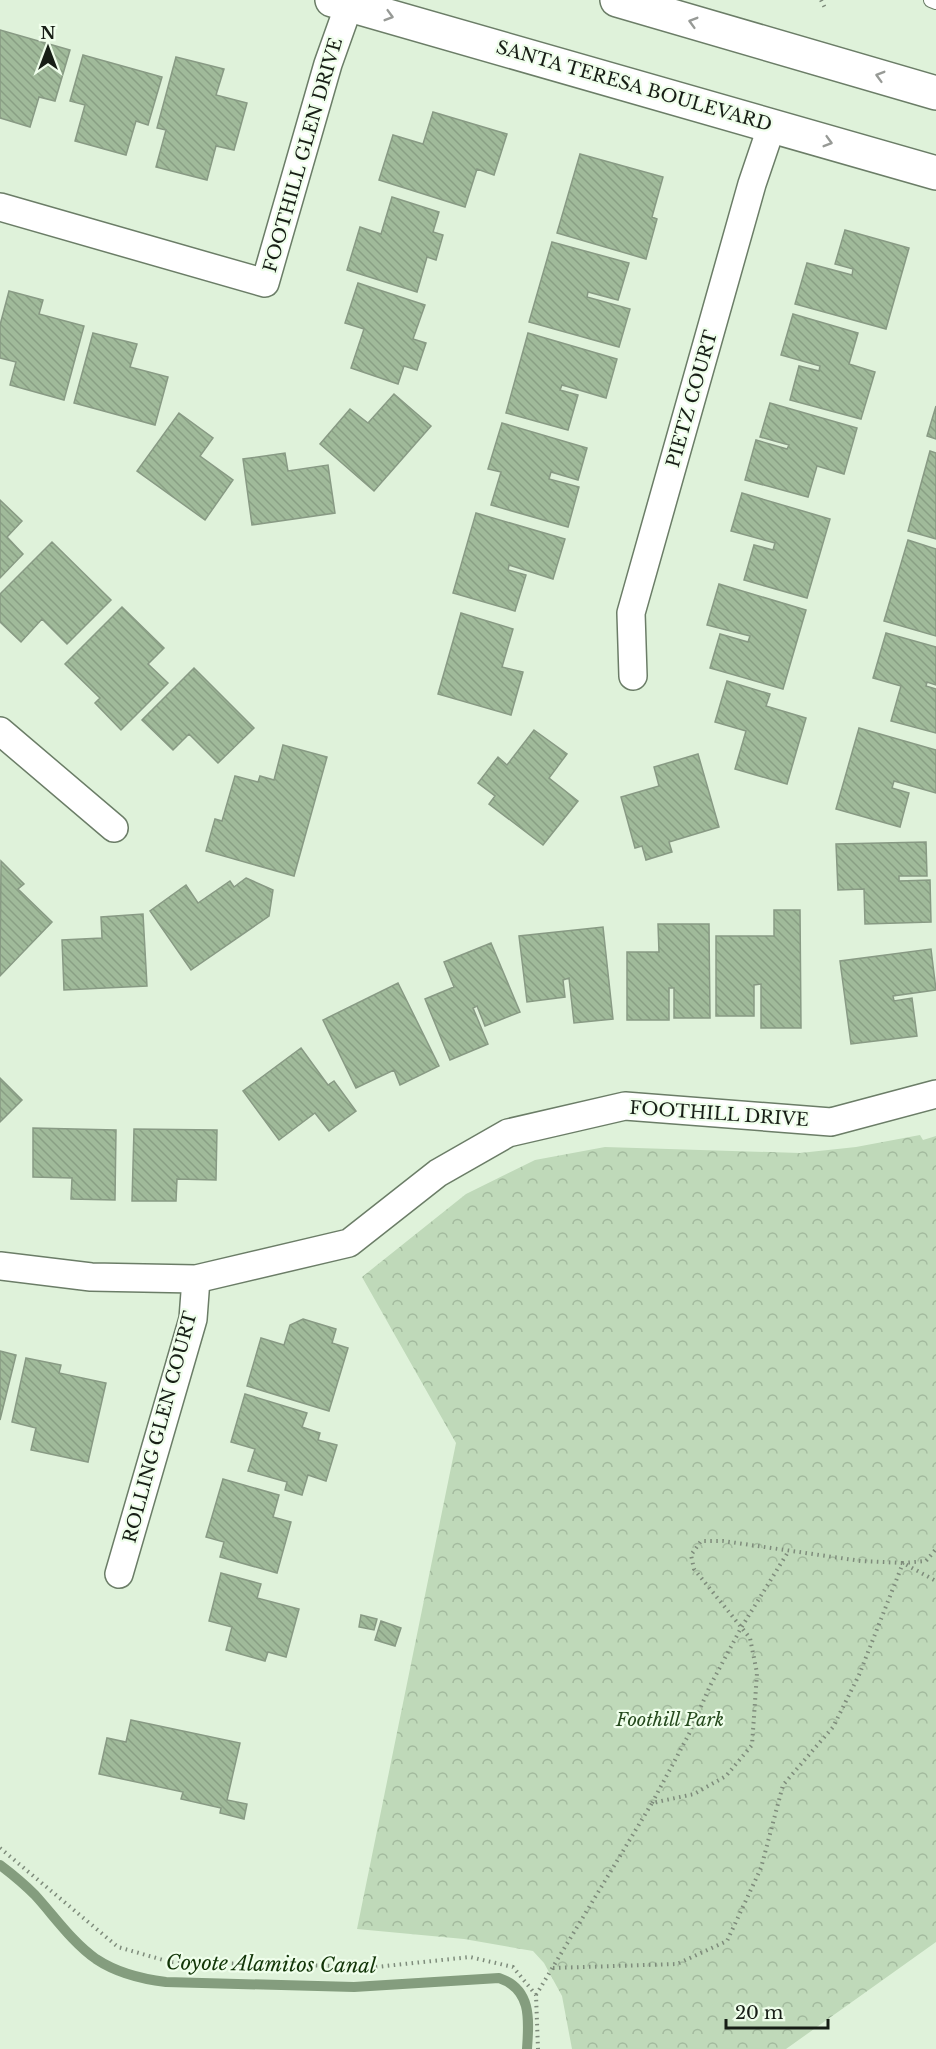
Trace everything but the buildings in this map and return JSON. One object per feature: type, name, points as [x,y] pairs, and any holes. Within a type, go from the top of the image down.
[{"type":"main road","points":[[617,0],[936,93]]},
{"type":"main road","name":"SANTA TERESA BOULEVARD","points":[[341,2],[936,173]]},
{"type":"street","name":"FOOTHILL GLEN DRIVE","points":[[0,207],[266,283],[328,64],[341,2]]},
{"type":"street","name":"PIETZ COURT","points":[[633,676],[631,613],[749,195],[772,125]]},
{"type":"street","points":[[0,731],[114,828]]},
{"type":"street","name":"FOOTHILL DRIVE","points":[[0,1266],[91,1277],[196,1279],[349,1243],[438,1173],[508,1134],[625,1106],[831,1122],[936,1094]]},
{"type":"street","name":"ROLLING GLEN COURT","points":[[119,1574],[193,1319],[196,1279]]},
{"type":"lane","points":[[931,0],[936,2]]},
{"type":"path","points":[[821,0],[825,8]]},
{"type":"path","points":[[652,1803],[694,1794],[726,1776],[752,1745],[757,1673],[750,1638],[694,1569],[691,1555],[702,1541],[723,1541],[861,1561],[903,1563],[926,1561],[936,1549]]},
{"type":"path","points":[[538,2049],[536,1995],[652,1803],[741,1628],[788,1552]]},
{"type":"path","points":[[903,1563],[936,1581]]},
{"type":"path","points":[[552,1968],[677,1964],[727,1941],[761,1868],[783,1785],[833,1727],[859,1675],[903,1563]]},
{"type":"path","points":[[0,1848],[118,1947],[170,1962],[376,1967],[470,1957],[513,1967],[536,1995]]},
{"type":"green space","name":"Foothill Park","points":[[920,1135],[923,1140],[936,1136],[936,1942],[786,2049],[572,2049],[562,1996],[544,1963],[533,1951],[464,1939],[357,1929],[456,1443],[362,1277],[466,1194],[535,1160],[605,1147],[800,1153],[856,1147]]},
{"type":"waterway","name":"Coyote Alamitos Canal","points":[[0,1865],[35,1895],[87,1952],[121,1972],[166,1982],[354,1987],[499,1978],[510,1983],[523,1998],[528,2017],[527,2049]]}]
